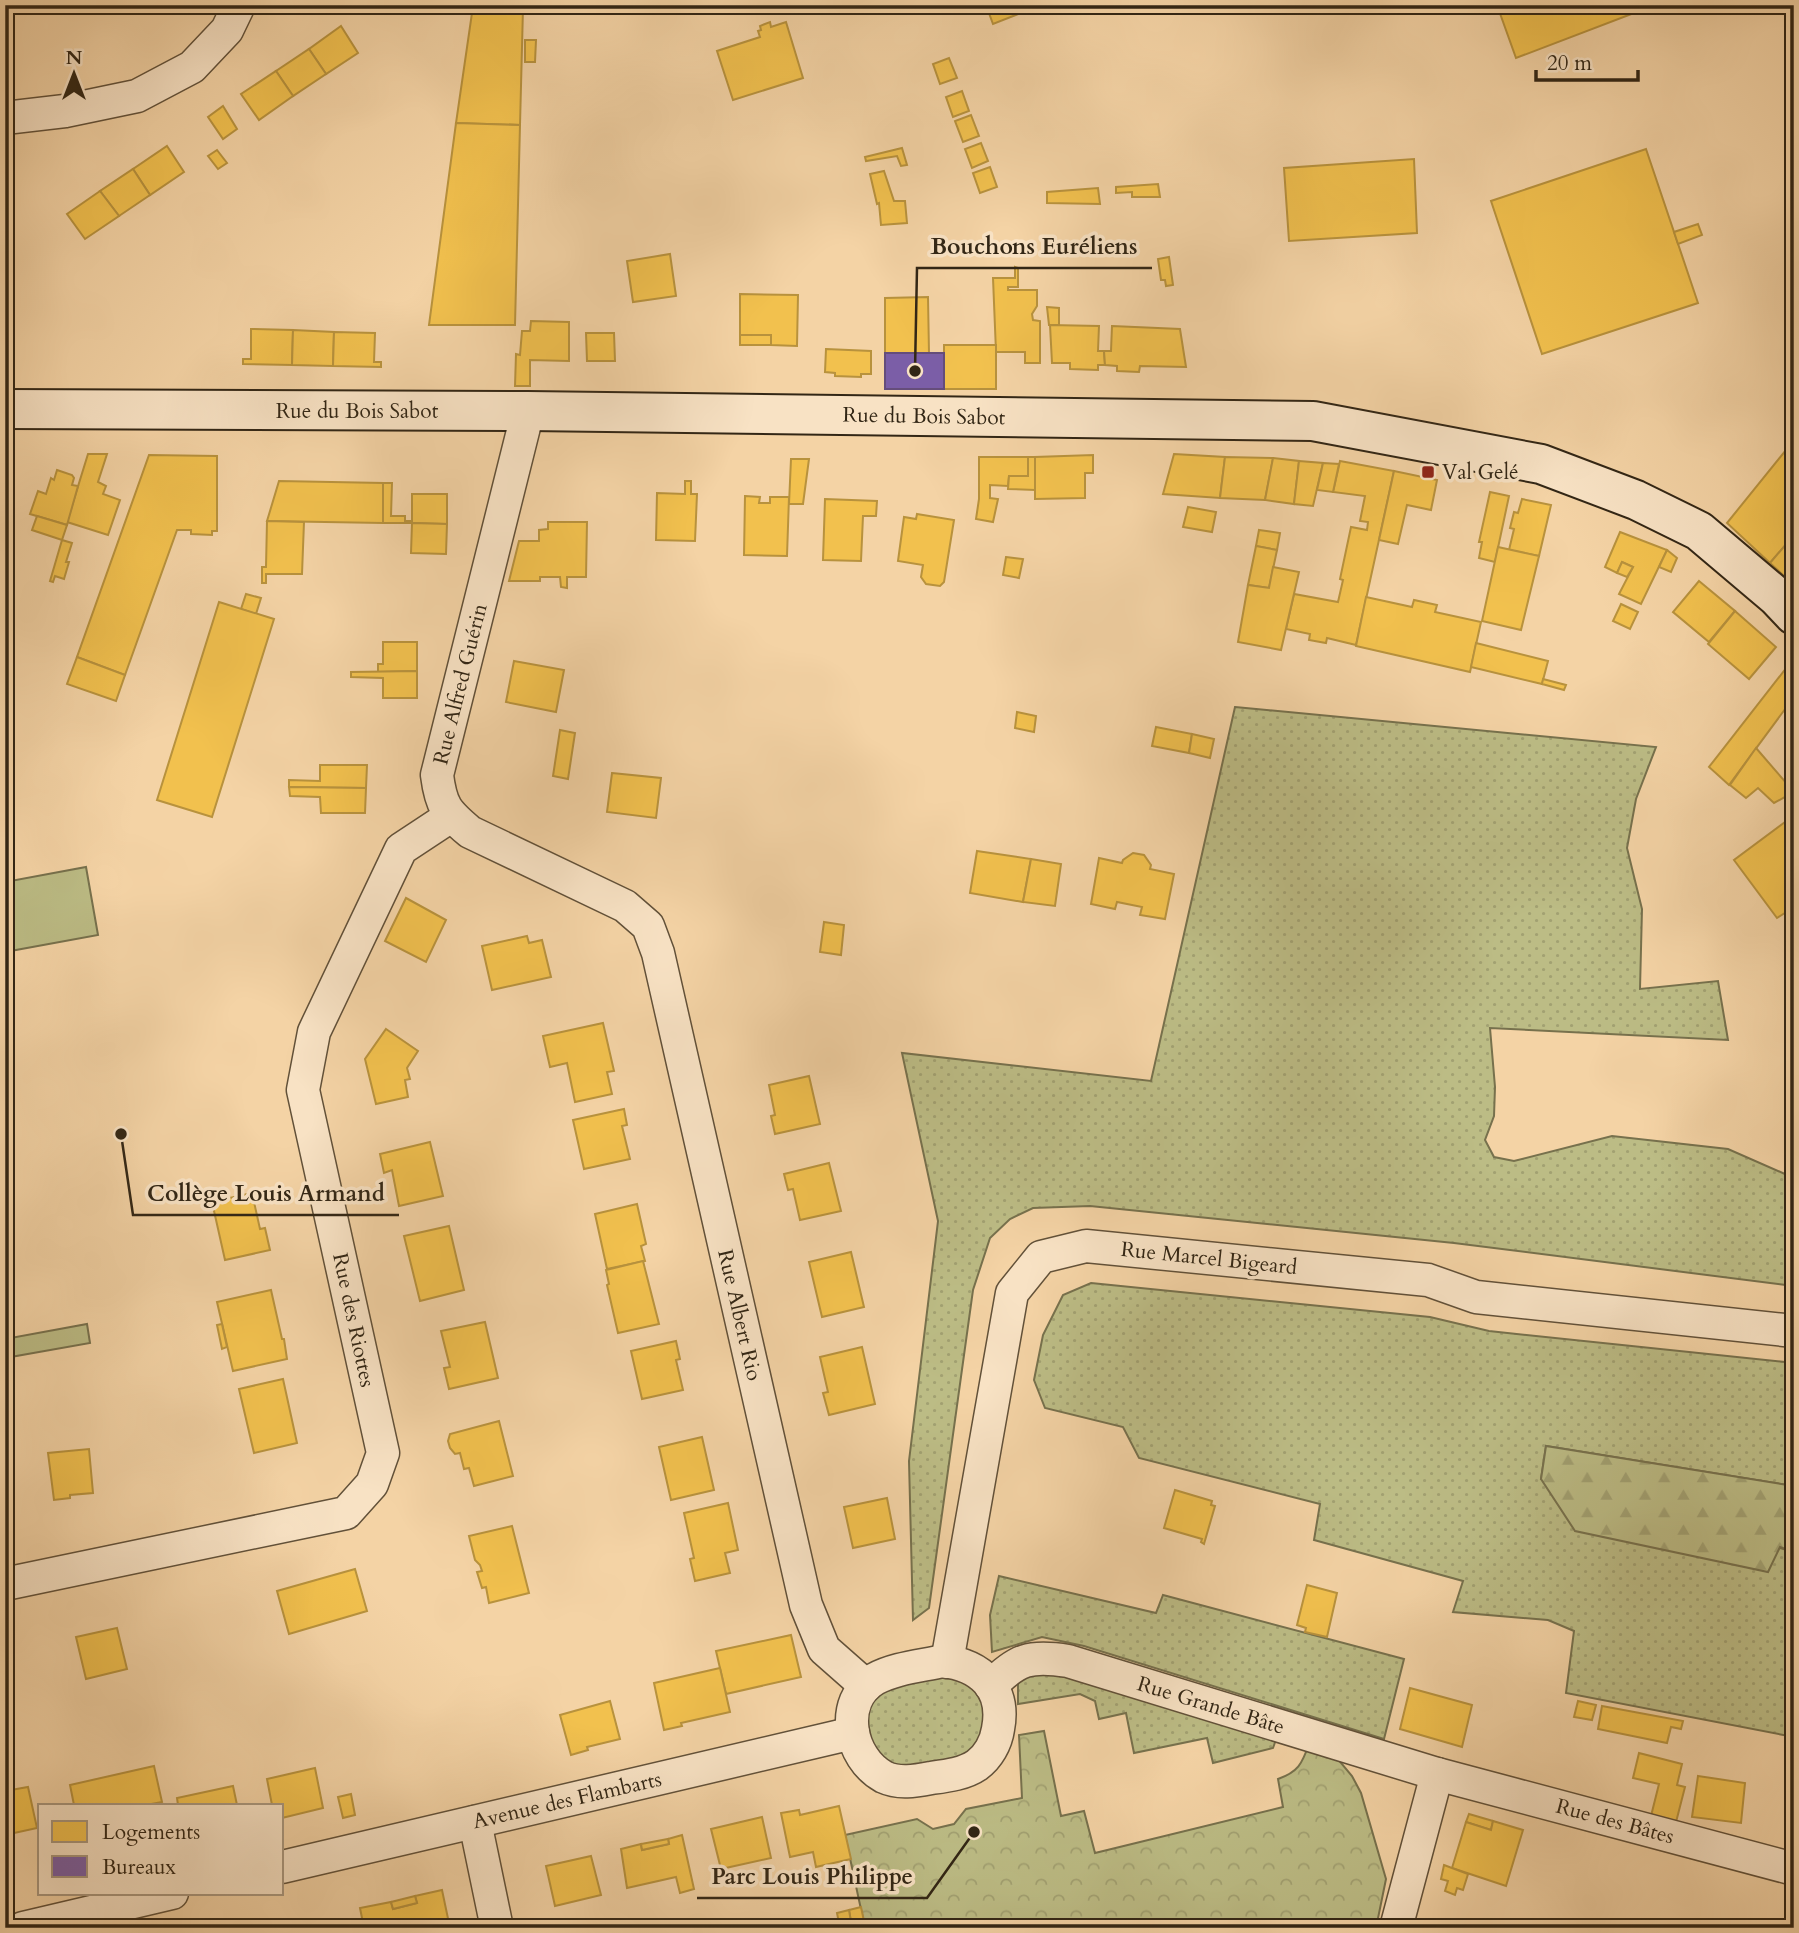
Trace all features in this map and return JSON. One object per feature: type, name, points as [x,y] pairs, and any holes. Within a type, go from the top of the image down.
[{"type":"main road","name":"Rue du Bois Sabot","points":[[5,410],[528,411],[1313,421],[1541,464],[1636,500],[1699,531],[1777,597],[1794,615]]},
{"type":"street","points":[[5,118],[65,111],[137,96],[192,66],[227,30],[239,5]]},
{"type":"street","name":"Rue Alfred Guérin","points":[[451,816],[440,798],[437,775],[528,411]]},
{"type":"street","name":"Rue Albert Rio","points":[[451,816],[470,832],[625,905],[648,926],[658,953],[806,1605],[824,1649],[866,1686]]},
{"type":"street","name":"Rue des Riottes","points":[[5,1584],[346,1513],[372,1484],[383,1453],[303,1090],[314,1032],[401,849],[451,816]]},
{"type":"street","name":"Rue Marcel Bigeard","points":[[947,1662],[1012,1293],[1041,1257],[1086,1246],[1428,1280],[1476,1297],[1794,1331]]},
{"type":"street","name":"Rue Grande Bâte","points":[[991,1686],[1007,1669],[1028,1659],[1068,1661],[1437,1774]]},
{"type":"street","points":[[947,1662],[971,1668],[991,1686],[999,1707],[998,1733],[987,1756],[968,1770],[907,1782],[888,1779],[878,1774],[862,1757],[853,1733],[855,1705],[866,1686],[887,1673],[947,1662]]},
{"type":"street","name":"Avenue des Flambarts","points":[[284,1867],[853,1733]]},
{"type":"street","points":[[1395,1928],[1437,1774]]},
{"type":"street","name":"Rue des Bâtes","points":[[1437,1774],[1794,1869]]},
{"type":"street","points":[[475,1822],[497,1928]]},
{"type":"street","points":[[23,1928],[163,1895]]},
{"type":"green space","points":[[1235,707],[1656,747],[1636,799],[1627,848],[1642,909],[1640,989],[1718,981],[1728,1040],[1490,1028],[1495,1087],[1494,1116],[1485,1140],[1494,1157],[1514,1161],[1612,1136],[1728,1149],[1785,1174],[1794,1197],[1794,1286],[1454,1243],[1090,1206],[1033,1208],[1010,1219],[990,1238],[973,1290],[929,1608],[913,1620],[909,1461],[938,1221],[902,1053],[1151,1081]]},
{"type":"green space","points":[[86,867],[98,935],[5,952],[5,882]]},
{"type":"green space","points":[[1091,1283],[1430,1317],[1489,1331],[1794,1363],[1794,1486],[1546,1446],[1541,1479],[1794,1552],[1794,1737],[1566,1693],[1574,1631],[1548,1620],[1453,1612],[1463,1581],[1314,1540],[1320,1504],[1139,1458],[1123,1427],[1045,1408],[1034,1380],[1043,1335],[1063,1295]]},
{"type":"green space","points":[[87,1324],[90,1343],[5,1358],[5,1339]]},
{"type":"green space","points":[[1546,1446],[1794,1486],[1794,1552],[1780,1547],[1768,1572],[1575,1531],[1541,1479]]},
{"type":"green space","points":[[999,1576],[1156,1613],[1163,1595],[1404,1659],[1384,1739],[1084,1646],[1042,1637],[992,1652],[990,1615]]},
{"type":"green space","points":[[1041,1669],[1278,1734],[1273,1748],[1213,1763],[1207,1738],[1134,1753],[1126,1713],[1099,1719],[1095,1701],[1080,1694],[1018,1704],[1018,1677]]},
{"type":"green space","points":[[940,1677],[963,1680],[980,1696],[985,1724],[979,1742],[968,1754],[941,1763],[905,1767],[884,1761],[866,1733],[870,1705],[876,1697],[895,1686]]},
{"type":"green space","points":[[1044,1731],[1061,1816],[1084,1811],[1095,1853],[1283,1807],[1278,1779],[1298,1766],[1309,1744],[1337,1758],[1352,1776],[1361,1793],[1386,1879],[1376,1928],[865,1928],[845,1835],[917,1819],[933,1829],[954,1824],[966,1809],[1022,1798],[1019,1735]]},
{"type":"building: Logements","points":[[986,5],[1041,5],[993,24]]},
{"type":"building: Logements","points":[[1497,5],[1655,5],[1516,58]]},
{"type":"building: Logements","points":[[473,6],[523,8],[520,125],[456,123]]},
{"type":"building: Logements","points":[[770,22],[771,27],[786,22],[803,78],[733,100],[717,51],[760,37],[760,26]]},
{"type":"building: Logements","points":[[341,26],[358,53],[326,74],[309,49]]},
{"type":"building: Logements","points":[[525,40],[536,40],[535,62],[525,62]]},
{"type":"building: Logements","points":[[309,49],[326,74],[293,96],[276,71]]},
{"type":"building: Logements","points":[[949,58],[957,78],[940,84],[933,64]]},
{"type":"building: Logements","points":[[276,71],[293,96],[259,120],[241,94]]},
{"type":"building: Logements","points":[[962,91],[969,111],[953,117],[946,97]]},
{"type":"building: Logements","points":[[223,106],[237,129],[223,139],[208,117]]},
{"type":"building: Logements","points":[[971,115],[979,136],[963,142],[955,121]]},
{"type":"building: Logements","points":[[456,123],[520,125],[515,325],[429,325]]},
{"type":"building: Logements","points":[[981,143],[988,161],[972,168],[965,149]]},
{"type":"building: Logements","points":[[167,146],[184,172],[150,195],[133,169]]},
{"type":"building: Logements","points":[[902,148],[907,165],[901,166],[897,156],[866,161],[865,157]]},
{"type":"building: Logements","points":[[1646,149],[1698,303],[1542,354],[1491,201]]},
{"type":"building: Logements","points":[[217,150],[227,163],[218,169],[208,156]]},
{"type":"building: Logements","points":[[1414,159],[1417,233],[1289,241],[1284,168]]},
{"type":"building: Logements","points":[[990,167],[997,187],[980,193],[973,173]]},
{"type":"building: Logements","points":[[133,169],[150,195],[119,216],[100,191]]},
{"type":"building: Logements","points":[[884,171],[894,201],[905,201],[907,223],[881,225],[879,203],[877,204],[870,174]]},
{"type":"building: Logements","points":[[1158,184],[1160,197],[1132,197],[1132,192],[1116,193],[1116,187]]},
{"type":"building: Logements","points":[[1098,188],[1100,204],[1047,203],[1047,192]]},
{"type":"building: Logements","points":[[100,191],[119,216],[85,239],[67,214]]},
{"type":"building: Logements","points":[[1698,224],[1702,235],[1678,244],[1674,232]]},
{"type":"building: Logements","points":[[670,254],[676,296],[633,302],[627,261]]},
{"type":"building: Logements","points":[[1169,257],[1173,285],[1166,286],[1165,280],[1161,280],[1158,259]]},
{"type":"building: Logements","points":[[1015,267],[1018,268],[1018,287],[1008,287],[1008,290],[1037,290],[1037,306],[1032,314],[1033,320],[1040,321],[1040,363],[1025,363],[1025,352],[996,352],[993,278],[1015,278]]},
{"type":"building: Logements","points":[[740,294],[798,295],[797,346],[771,345],[771,335],[740,335]]},
{"type":"building: Logements","points":[[928,297],[929,353],[885,353],[885,298]]},
{"type":"building: Logements","points":[[1047,307],[1059,308],[1059,325],[1049,325]]},
{"type":"building: Logements","points":[[531,321],[569,322],[569,361],[530,360],[530,386],[515,386],[516,354],[520,355],[522,331],[530,331]]},
{"type":"building: Logements","points":[[1050,325],[1099,326],[1098,351],[1104,351],[1105,365],[1098,365],[1098,370],[1070,369],[1070,363],[1052,363]]},
{"type":"building: Logements","points":[[1112,326],[1180,329],[1186,367],[1140,366],[1139,372],[1117,371],[1117,366],[1105,365],[1104,351],[1111,351]]},
{"type":"building: Logements","points":[[251,329],[293,330],[292,365],[243,364],[243,359],[251,359]]},
{"type":"building: Logements","points":[[293,330],[334,332],[333,366],[292,365]]},
{"type":"building: Logements","points":[[334,332],[375,333],[374,362],[381,362],[381,367],[333,366]]},
{"type":"building: Logements","points":[[586,333],[614,333],[615,361],[587,361]]},
{"type":"building: Logements","points":[[740,335],[771,335],[771,345],[740,345]]},
{"type":"building: Logements","points":[[944,345],[996,345],[996,389],[944,389]]},
{"type":"building: Logements","points":[[826,349],[871,351],[871,374],[861,374],[861,377],[835,376],[835,373],[825,372]]},
{"type":"building: Logements","points":[[1794,440],[1794,535],[1770,563],[1727,523]]},
{"type":"building: Logements","points":[[88,454],[107,454],[98,482],[106,486],[103,494],[120,500],[108,535],[67,522]]},
{"type":"building: Logements","points":[[1174,454],[1225,457],[1220,498],[1163,494]]},
{"type":"building: Logements","points":[[149,455],[217,456],[217,531],[212,531],[212,535],[177,530],[125,675],[77,657]]},
{"type":"building: Logements","points":[[1093,455],[1093,473],[1085,473],[1085,498],[1035,499],[1035,457]]},
{"type":"building: Logements","points":[[979,457],[1028,457],[1028,476],[1009,476],[1008,486],[990,485],[990,498],[998,499],[993,522],[976,519]]},
{"type":"building: Logements","points":[[1028,457],[1035,457],[1035,490],[1008,489],[1009,476],[1028,476]]},
{"type":"building: Logements","points":[[1225,457],[1273,458],[1265,500],[1220,498]]},
{"type":"building: Logements","points":[[1273,458],[1299,461],[1294,504],[1265,500]]},
{"type":"building: Logements","points":[[791,459],[809,459],[803,504],[789,504]]},
{"type":"building: Logements","points":[[1299,461],[1323,463],[1313,506],[1294,504]]},
{"type":"building: Logements","points":[[1340,461],[1394,471],[1356,645],[1327,638],[1326,643],[1309,640],[1310,634],[1286,629],[1294,594],[1338,602],[1351,527],[1367,530],[1368,522],[1360,521],[1365,496],[1333,492]]},
{"type":"building: Logements","points":[[1323,463],[1339,464],[1333,492],[1317,490]]},
{"type":"building: Logements","points":[[57,470],[72,475],[72,485],[78,486],[67,525],[30,514],[38,491],[46,494],[51,478],[54,480]]},
{"type":"building: Logements","points":[[1394,471],[1437,480],[1431,510],[1407,505],[1398,544],[1379,540]]},
{"type":"building: Logements","points":[[279,481],[383,483],[383,523],[267,521]]},
{"type":"building: Logements","points":[[685,481],[691,481],[691,494],[697,494],[695,541],[656,540],[657,493],[685,494]]},
{"type":"building: Logements","points":[[383,483],[392,483],[391,516],[405,516],[405,521],[412,523],[383,523]]},
{"type":"building: Logements","points":[[1490,492],[1509,496],[1495,562],[1479,558],[1482,542],[1479,542]]},
{"type":"building: Logements","points":[[412,494],[447,494],[447,524],[412,523]]},
{"type":"building: Logements","points":[[745,496],[760,497],[759,503],[770,503],[770,497],[789,497],[787,556],[744,555]]},
{"type":"building: Logements","points":[[825,499],[877,501],[876,516],[863,516],[861,561],[823,560]]},
{"type":"building: Logements","points":[[1522,499],[1551,505],[1539,556],[1509,550],[1514,529],[1510,528],[1514,512],[1518,513]]},
{"type":"building: Logements","points":[[1188,507],[1216,512],[1212,532],[1183,527]]},
{"type":"building: Logements","points":[[917,514],[954,520],[944,582],[940,586],[926,584],[921,577],[923,565],[898,561],[904,517],[916,519]]},
{"type":"building: Logements","points":[[37,516],[67,525],[62,540],[32,530]]},
{"type":"building: Logements","points":[[267,521],[304,522],[302,574],[266,574],[266,583],[262,583],[262,567],[266,567]]},
{"type":"building: Logements","points":[[548,522],[587,522],[586,577],[567,577],[567,588],[561,587],[560,577],[540,577],[540,581],[509,581],[519,541],[539,541],[539,530],[548,529]]},
{"type":"building: Logements","points":[[412,523],[447,524],[446,554],[411,553]]},
{"type":"building: Logements","points":[[1259,530],[1280,533],[1277,550],[1256,546]]},
{"type":"building: Logements","points":[[1620,532],[1667,550],[1641,604],[1619,594],[1633,567],[1622,562],[1617,573],[1605,567]]},
{"type":"building: Logements","points":[[1794,535],[1794,585],[1770,563]]},
{"type":"building: Logements","points":[[62,540],[72,543],[66,562],[69,562],[64,579],[55,576],[53,582],[50,581]]},
{"type":"building: Logements","points":[[1256,546],[1277,550],[1269,588],[1248,585]]},
{"type":"building: Logements","points":[[1498,547],[1539,556],[1521,630],[1482,621]]},
{"type":"building: Logements","points":[[1667,550],[1677,558],[1671,572],[1659,567]]},
{"type":"building: Logements","points":[[1006,557],[1023,559],[1019,578],[1003,575]]},
{"type":"building: Logements","points":[[1622,562],[1633,567],[1627,577],[1617,573]]},
{"type":"building: Logements","points":[[1273,567],[1299,572],[1281,650],[1238,642],[1248,585],[1269,588]]},
{"type":"building: Logements","points":[[1699,581],[1735,611],[1709,642],[1673,612]]},
{"type":"building: Logements","points":[[246,594],[261,598],[256,614],[241,609]]},
{"type":"building: Logements","points":[[1366,597],[1412,607],[1414,600],[1437,605],[1435,612],[1481,622],[1470,672],[1356,646]]},
{"type":"building: Logements","points":[[219,602],[274,619],[212,817],[157,800]]},
{"type":"building: Logements","points":[[1621,604],[1638,612],[1630,629],[1613,621]]},
{"type":"building: Logements","points":[[1735,611],[1776,647],[1749,679],[1708,644]]},
{"type":"building: Logements","points":[[383,642],[417,642],[417,671],[378,672],[378,664],[383,664]]},
{"type":"building: Logements","points":[[1476,643],[1548,661],[1542,684],[1471,667]]},
{"type":"building: Logements","points":[[77,657],[125,675],[116,701],[67,684]]},
{"type":"building: Logements","points":[[1794,658],[1794,697],[1729,785],[1709,767]]},
{"type":"building: Logements","points":[[514,661],[564,670],[556,712],[506,702]]},
{"type":"building: Logements","points":[[417,671],[417,698],[383,698],[383,678],[351,677],[351,672]]},
{"type":"building: Logements","points":[[1543,679],[1566,685],[1564,690],[1542,684]]},
{"type":"building: Logements","points":[[1017,712],[1036,716],[1034,732],[1015,728]]},
{"type":"building: Logements","points":[[1156,727],[1192,734],[1189,753],[1152,746]]},
{"type":"building: Logements","points":[[560,730],[575,733],[568,779],[553,776]]},
{"type":"building: Logements","points":[[1192,734],[1214,739],[1210,758],[1189,753]]},
{"type":"building: Logements","points":[[1756,748],[1794,792],[1774,803],[1758,788],[1746,798],[1730,785]]},
{"type":"building: Logements","points":[[320,765],[367,765],[366,788],[289,787],[289,780],[320,781]]},
{"type":"building: Logements","points":[[612,773],[661,778],[656,818],[607,812]]},
{"type":"building: Logements","points":[[289,787],[366,788],[365,813],[321,813],[320,797],[290,796]]},
{"type":"building: Logements","points":[[1789,819],[1794,825],[1794,907],[1777,918],[1734,860]]},
{"type":"building: Logements","points":[[977,851],[1031,859],[1023,902],[970,893]]},
{"type":"building: Logements","points":[[1133,853],[1144,855],[1151,865],[1150,869],[1174,874],[1165,919],[1140,915],[1142,907],[1117,902],[1115,909],[1091,904],[1099,858],[1122,863]]},
{"type":"building: Logements","points":[[1031,859],[1061,864],[1055,906],[1023,902]]},
{"type":"building: Logements","points":[[406,898],[446,920],[426,962],[385,941]]},
{"type":"building: Logements","points":[[824,922],[844,925],[841,955],[820,952]]},
{"type":"building: Logements","points":[[527,936],[529,943],[542,940],[551,977],[492,990],[482,946]]},
{"type":"building: Logements","points":[[603,1023],[614,1071],[607,1072],[612,1094],[575,1102],[567,1063],[550,1067],[543,1036]]},
{"type":"building: Logements","points":[[386,1029],[418,1051],[407,1068],[410,1079],[405,1080],[408,1097],[376,1104],[365,1059]]},
{"type":"building: Logements","points":[[809,1076],[820,1124],[775,1134],[771,1116],[775,1115],[769,1085]]},
{"type":"building: Logements","points":[[624,1109],[627,1125],[622,1126],[630,1159],[584,1169],[573,1120]]},
{"type":"building: Logements","points":[[430,1142],[443,1196],[399,1206],[392,1170],[384,1173],[380,1154]]},
{"type":"building: Logements","points":[[829,1163],[841,1211],[800,1220],[793,1189],[788,1190],[784,1174]]},
{"type":"building: Logements","points":[[252,1193],[260,1229],[265,1228],[270,1250],[225,1260],[212,1202]]},
{"type":"building: Logements","points":[[637,1204],[646,1244],[641,1246],[645,1261],[607,1269],[595,1214]]},
{"type":"building: Logements","points":[[449,1226],[464,1290],[420,1301],[404,1236]]},
{"type":"building: Logements","points":[[851,1252],[864,1307],[822,1317],[809,1262]]},
{"type":"building: Logements","points":[[643,1261],[659,1324],[618,1333],[606,1270]]},
{"type":"building: Logements","points":[[271,1290],[287,1359],[233,1371],[217,1302]]},
{"type":"building: Logements","points":[[485,1322],[498,1378],[449,1389],[444,1368],[450,1367],[441,1331]]},
{"type":"building: Logements","points":[[222,1324],[227,1347],[222,1349],[217,1325]]},
{"type":"building: Logements","points":[[676,1341],[680,1359],[676,1360],[683,1390],[642,1399],[631,1351]]},
{"type":"building: Logements","points":[[862,1347],[875,1404],[829,1415],[823,1393],[828,1392],[820,1357]]},
{"type":"building: Logements","points":[[283,1379],[297,1443],[254,1453],[239,1389]]},
{"type":"building: Logements","points":[[499,1421],[513,1476],[474,1486],[469,1468],[464,1469],[460,1453],[455,1454],[450,1448],[450,1434]]},
{"type":"building: Logements","points":[[702,1437],[714,1490],[671,1500],[659,1447]]},
{"type":"building: Logements","points":[[89,1449],[93,1493],[54,1500],[48,1453]]},
{"type":"building: Logements","points":[[1175,1490],[1212,1501],[1211,1505],[1215,1506],[1204,1544],[1202,1539],[1164,1528]]},
{"type":"building: Logements","points":[[887,1498],[895,1539],[853,1548],[844,1507]]},
{"type":"building: Logements","points":[[728,1503],[738,1550],[725,1553],[730,1573],[695,1581],[690,1559],[694,1558],[684,1513]]},
{"type":"building: Logements","points":[[512,1526],[529,1593],[489,1603],[486,1587],[482,1588],[477,1572],[482,1571],[475,1560],[469,1536]]},
{"type":"building: Logements","points":[[355,1569],[367,1611],[289,1634],[277,1591]]},
{"type":"building: Logements","points":[[1307,1585],[1337,1593],[1327,1637],[1305,1632],[1306,1628],[1297,1625]]},
{"type":"building: Logements","points":[[117,1628],[127,1669],[86,1679],[76,1637]]},
{"type":"building: Logements","points":[[791,1635],[801,1677],[726,1694],[716,1651]]},
{"type":"building: Logements","points":[[720,1668],[730,1712],[681,1723],[682,1726],[664,1730],[654,1683]]},
{"type":"building: Logements","points":[[1410,1688],[1472,1705],[1462,1747],[1400,1729]]},
{"type":"building: Logements","points":[[610,1701],[620,1739],[587,1747],[588,1750],[571,1755],[560,1715]]},
{"type":"building: Logements","points":[[1578,1701],[1596,1705],[1592,1720],[1574,1717]]},
{"type":"building: Logements","points":[[1602,1706],[1683,1721],[1681,1729],[1671,1727],[1667,1743],[1598,1729]]},
{"type":"building: Logements","points":[[1639,1753],[1682,1764],[1677,1785],[1685,1787],[1675,1826],[1650,1820],[1659,1784],[1633,1778]]},
{"type":"building: Logements","points":[[154,1766],[162,1802],[74,1804],[70,1785]]},
{"type":"building: Logements","points":[[315,1768],[323,1808],[284,1818],[284,1804],[272,1804],[267,1779]]},
{"type":"building: Logements","points":[[1698,1776],[1745,1783],[1741,1823],[1692,1817]]},
{"type":"building: Logements","points":[[233,1786],[237,1804],[178,1804],[177,1798]]},
{"type":"building: Logements","points":[[28,1787],[37,1828],[5,1835],[5,1791]]},
{"type":"building: Logements","points":[[351,1794],[355,1815],[343,1818],[338,1797]]},
{"type":"building: Logements","points":[[839,1806],[851,1859],[816,1867],[813,1852],[790,1857],[781,1813],[799,1810],[800,1815]]},
{"type":"building: Logements","points":[[1469,1814],[1493,1821],[1491,1830],[1466,1822]]},
{"type":"building: Logements","points":[[762,1817],[771,1858],[721,1869],[711,1829]]},
{"type":"building: Logements","points":[[1493,1821],[1523,1830],[1506,1886],[1452,1868],[1466,1822],[1491,1830]]},
{"type":"building: Logements","points":[[682,1835],[694,1889],[680,1893],[676,1877],[627,1888],[621,1849],[641,1844],[642,1850],[669,1844],[668,1839]]},
{"type":"building: Logements","points":[[668,1839],[669,1844],[642,1850],[641,1844]]},
{"type":"building: Logements","points":[[591,1856],[601,1895],[555,1906],[546,1866]]},
{"type":"building: Logements","points":[[1444,1865],[1468,1874],[1463,1890],[1457,1888],[1455,1895],[1445,1891],[1448,1881],[1441,1879]]},
{"type":"building: Logements","points":[[442,1890],[450,1928],[364,1928],[360,1908],[391,1902],[393,1909],[417,1903],[415,1896]]},
{"type":"building: Logements","points":[[415,1896],[417,1903],[393,1909],[391,1902]]},
{"type":"building: Logements","points":[[861,1907],[865,1926],[852,1928],[849,1910]]},
{"type":"building: Logements","points":[[849,1910],[852,1928],[840,1928],[837,1913]]},
{"type":"building: Bureaux","points":[[885,353],[944,353],[944,389],[885,389]]},
{"type":"place","name":"Bouchons Euréliens","points":[[915,371]]},
{"type":"place","name":"Val Gelé","points":[[1428,472]]},
{"type":"place","name":"Collège Louis Armand","points":[[121,1134]]},
{"type":"place","name":"Parc Louis Philippe","points":[[974,1832]]}]
